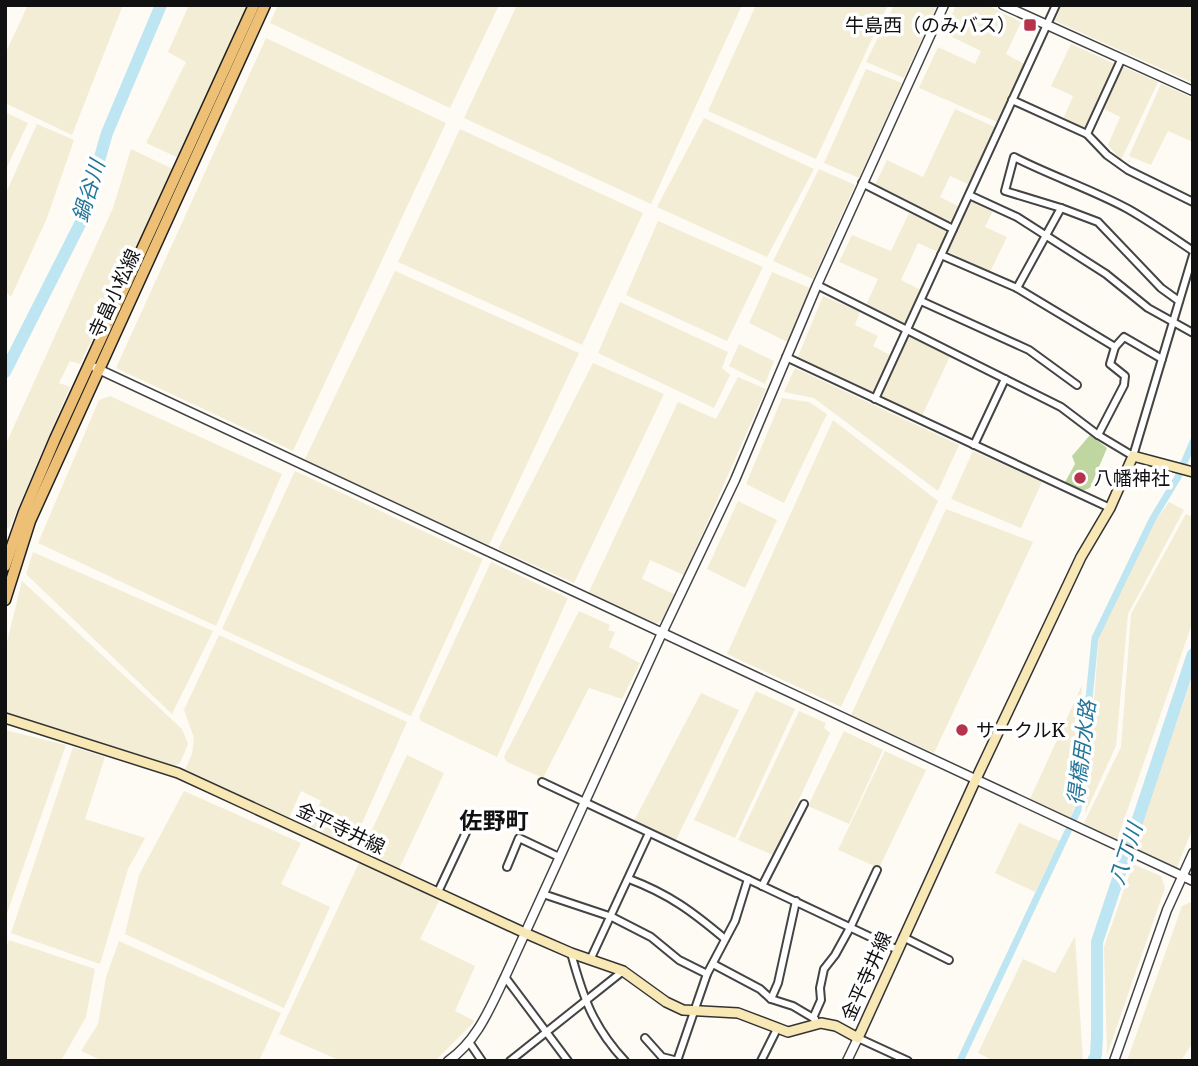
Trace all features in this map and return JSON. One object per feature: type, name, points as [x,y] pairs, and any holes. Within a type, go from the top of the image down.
[{"type":"main road","name":"寺畠小松線","points":[[5,600],[30,521],[94,367],[254,5]]},
{"type":"main road","name":"寺畠小松線","points":[[5,566],[24,512],[265,5]]},
{"type":"main road","points":[[1133,456],[1186,470]]},
{"type":"main road","name":"金平寺井線","points":[[5,718],[178,773],[525,933],[623,971],[666,1002],[683,1010],[738,1013],[788,1032],[817,1021],[836,1026],[858,1038],[976,779],[1081,557],[1110,508],[1133,456]]},
{"type":"street","points":[[448,1061],[469,1042],[484,1020],[505,977],[735,480],[817,285],[944,5]]},
{"type":"street","points":[[1003,5],[1193,91]]},
{"type":"street","points":[[875,399],[1056,5]]},
{"type":"street","points":[[1087,134],[1121,60]]},
{"type":"street","points":[[1012,100],[1087,134],[1107,155],[1128,170],[1193,202]]},
{"type":"street","points":[[817,285],[1061,407],[1098,435],[1133,456],[1179,302],[1193,253],[1129,210],[1014,157],[1004,191],[1098,222],[1161,288],[1179,302]]},
{"type":"street","points":[[862,183],[953,229]]},
{"type":"street","points":[[969,195],[1017,217],[1106,274],[1148,308],[1193,333]]},
{"type":"street","points":[[1017,288],[1060,208]]},
{"type":"street","points":[[942,255],[1017,288],[1115,347]]},
{"type":"street","points":[[921,301],[1029,350],[1077,385]]},
{"type":"street","points":[[1098,435],[1124,385],[1125,376],[1110,364],[1115,347],[1124,337],[1162,359]]},
{"type":"street","points":[[786,357],[1110,508]]},
{"type":"street","points":[[94,367],[1193,881]]},
{"type":"street","points":[[974,445],[1005,379]]},
{"type":"street","points":[[542,782],[898,950]]},
{"type":"street","points":[[762,886],[804,804]]},
{"type":"street","points":[[438,892],[469,826]]},
{"type":"street","points":[[591,958],[649,833]]},
{"type":"street","points":[[507,867],[519,838],[559,857]]},
{"type":"street","points":[[1114,1061],[1167,911],[1193,853]]},
{"type":"street","points":[[713,964],[760,989],[771,999],[793,1006],[817,1021],[824,969],[851,926],[877,870]]},
{"type":"street","points":[[629,879],[667,896],[701,918],[725,939]]},
{"type":"street","points":[[645,1038],[662,1058],[677,1060],[707,974],[735,921],[748,879]]},
{"type":"street","points":[[543,894],[612,917],[652,937],[679,960],[707,974]]},
{"type":"street","points":[[771,999],[778,983],[796,901]]},
{"type":"street","points":[[903,937],[949,960]]},
{"type":"street","points":[[571,953],[584,1000],[608,1043],[625,1061]]},
{"type":"street","points":[[510,1061],[623,971]]},
{"type":"street","points":[[505,977],[568,1061]]},
{"type":"street","points":[[761,1061],[777,1029]]},
{"type":"street","points":[[847,1061],[858,1038],[907,1060]]},
{"type":"street","points":[[469,1042],[482,1061]]},
{"type":"shaded area","points":[[28,5],[123,5],[72,135],[5,103],[5,54]]},
{"type":"shaded area","points":[[189,5],[248,5],[179,158],[146,143],[186,62],[168,52]]},
{"type":"shaded area","points":[[278,5],[499,5],[450,108],[270,23]]},
{"type":"shaded area","points":[[517,5],[742,5],[651,204],[464,118]]},
{"type":"shaded area","points":[[756,5],[888,5],[816,159],[708,111]]},
{"type":"shaded area","points":[[894,5],[937,5],[904,78],[866,62]]},
{"type":"shaded area","points":[[956,5],[987,5],[1021,22],[1006,54],[1024,64],[997,122],[919,88],[938,47],[975,64],[981,51],[944,33]]},
{"type":"shaded area","points":[[1062,5],[1193,5],[1193,83],[1055,21]]},
{"type":"shaded area","points":[[266,38],[446,123],[293,451],[116,368]]},
{"type":"shaded area","points":[[1071,44],[1115,64],[1086,130],[1063,119],[1073,96],[1051,86]]},
{"type":"shaded area","points":[[1121,66],[1158,82],[1121,160],[1108,145],[1120,117],[1102,108]]},
{"type":"shaded area","points":[[866,69],[902,83],[859,178],[824,163]]},
{"type":"shaded area","points":[[1161,84],[1193,98],[1193,142],[1168,131],[1151,165],[1129,156]]},
{"type":"shaded area","points":[[955,109],[995,127],[968,184],[950,176],[940,197],[960,207],[953,221],[949,222],[874,187],[887,160],[923,177]]},
{"type":"shaded area","points":[[5,112],[28,123],[5,171]]},
{"type":"shaded area","points":[[704,118],[814,169],[767,257],[657,207]]},
{"type":"shaded area","points":[[37,124],[74,140],[47,218],[11,297],[5,291],[5,195]]},
{"type":"shaded area","points":[[460,129],[643,213],[582,345],[398,262]]},
{"type":"shaded area","points":[[131,149],[175,170],[80,364],[70,361],[59,383],[70,387],[9,529],[5,527],[5,446],[113,208]]},
{"type":"shaded area","points":[[819,169],[855,185],[813,279],[773,261]]},
{"type":"shaded area","points":[[971,201],[993,211],[985,227],[1007,237],[990,272],[947,251]]},
{"type":"shaded area","points":[[909,213],[948,231],[938,252],[918,243],[901,280],[921,290],[905,323],[866,305],[878,279],[839,262],[852,235],[891,251]]},
{"type":"shaded area","points":[[658,221],[763,267],[727,341],[626,295]]},
{"type":"shaded area","points":[[395,271],[579,353],[489,545],[304,461]]},
{"type":"shaded area","points":[[772,272],[810,288],[789,343],[749,323]]},
{"type":"shaded area","points":[[823,296],[860,312],[855,325],[878,336],[873,346],[890,355],[873,393],[797,359]]},
{"type":"shaded area","points":[[620,302],[728,352],[722,368],[730,375],[714,408],[598,353]]},
{"type":"shaded area","points":[[909,335],[951,354],[922,416],[881,397]]},
{"type":"shaded area","points":[[739,344],[774,361],[765,384],[729,366]]},
{"type":"shaded area","points":[[593,363],[664,394],[574,583],[498,549]]},
{"type":"shaded area","points":[[795,368],[959,445],[938,491],[814,398],[784,392]]},
{"type":"shaded area","points":[[738,377],[766,389],[684,575],[650,560],[642,579],[676,595],[664,620],[654,624],[588,594],[678,402],[716,419]]},
{"type":"shaded area","points":[[110,396],[282,474],[216,626],[38,543],[99,400]]},
{"type":"shaded area","points":[[782,398],[809,402],[827,414],[784,503],[746,484]]},
{"type":"shaded area","points":[[833,420],[938,501],[841,707],[727,654]]},
{"type":"shaded area","points":[[973,451],[1042,482],[1021,528],[951,499]]},
{"type":"shaded area","points":[[295,471],[483,559],[411,716],[222,629]]},
{"type":"shaded area","points":[[738,501],[777,520],[745,588],[707,569]]},
{"type":"shaded area","points":[[1169,502],[1184,510],[1128,614],[1116,746],[1085,814],[1099,636],[1154,523]]},
{"type":"shaded area","points":[[946,509],[1033,542],[934,753],[851,715]]},
{"type":"shaded area","points":[[1186,514],[1193,517],[1193,621],[1117,840],[1083,825],[1121,747],[1131,614]]},
{"type":"shaded area","points":[[33,552],[213,631],[172,714],[26,574]]},
{"type":"shaded area","points":[[491,562],[568,598],[497,757],[421,721],[419,717]]},
{"type":"shaded area","points":[[22,581],[182,729],[188,744],[180,763],[173,767],[5,713],[5,650]]},
{"type":"shaded area","points":[[579,611],[610,625],[608,630],[615,632],[609,647],[640,663],[622,699],[589,688],[543,778],[507,762],[504,757]]},
{"type":"shaded area","points":[[219,635],[407,722],[351,848],[310,826],[321,801],[301,791],[289,818],[185,769],[192,754],[194,738],[184,710]]},
{"type":"shaded area","points":[[1193,675],[1193,827],[1176,870],[1133,848]]},
{"type":"shaded area","points":[[1082,685],[1074,808],[1070,819],[1030,799]]},
{"type":"shaded area","points":[[756,691],[795,709],[735,838],[694,820]]},
{"type":"shaded area","points":[[701,693],[739,710],[675,842],[634,821]]},
{"type":"shaded area","points":[[799,711],[826,723],[824,728],[830,733],[773,855],[738,840]]},
{"type":"shaded area","points":[[5,730],[66,745],[5,919]]},
{"type":"shaded area","points":[[844,731],[883,750],[849,824],[808,806]]},
{"type":"shaded area","points":[[73,747],[105,757],[85,819],[145,838],[128,869],[100,964],[11,933]]},
{"type":"shaded area","points":[[885,751],[926,770],[879,868],[838,850]]},
{"type":"shaded area","points":[[407,755],[444,773],[399,869],[362,851]]},
{"type":"shaded area","points":[[184,791],[301,843],[281,884],[330,907],[284,1008],[125,934],[139,875]]},
{"type":"shaded area","points":[[1019,823],[1060,841],[1035,892],[995,873]]},
{"type":"shaded area","points":[[359,863],[440,899],[420,939],[475,966],[455,1011],[475,1021],[435,1061],[341,1061],[279,1034]]},
{"type":"shaded area","points":[[1133,864],[1161,876],[1165,888],[1107,1055],[1104,947]]},
{"type":"shaded area","points":[[1193,901],[1193,1042],[1181,1061],[1127,1061],[1182,906]]},
{"type":"shaded area","points":[[1075,936],[1083,1061],[994,1061],[978,1053],[1023,959],[1055,973]]},
{"type":"shaded area","points":[[9,940],[95,969],[86,1017],[61,1061],[5,1061],[5,949]]},
{"type":"shaded area","points":[[119,941],[281,1013],[259,1061],[103,1061],[81,1051],[98,1024],[106,977]]},
{"type":"green space","points":[[1090,435],[1107,448],[1090,488],[1079,492],[1064,484],[1075,464],[1072,456]]},
{"type":"waterway","name":"鍋谷川","points":[[5,372],[82,220],[107,133],[161,5]]},
{"type":"waterway","name":"得橋用水路","points":[[960,1061],[1078,810],[1095,638],[1152,520],[1178,477],[1193,442]]},
{"type":"waterway","name":"八丁川","points":[[1093,1061],[1097,1036],[1097,942],[1193,654]]},
{"type":"place","name":"牛島西（のみバス）","points":[[1030,25]]},
{"type":"place","name":"八幡神社","points":[[1080,478]]},
{"type":"place","name":"サークルK","points":[[962,730]]},
{"type":"district","name":"佐野町","points":[[494,821]]}]
